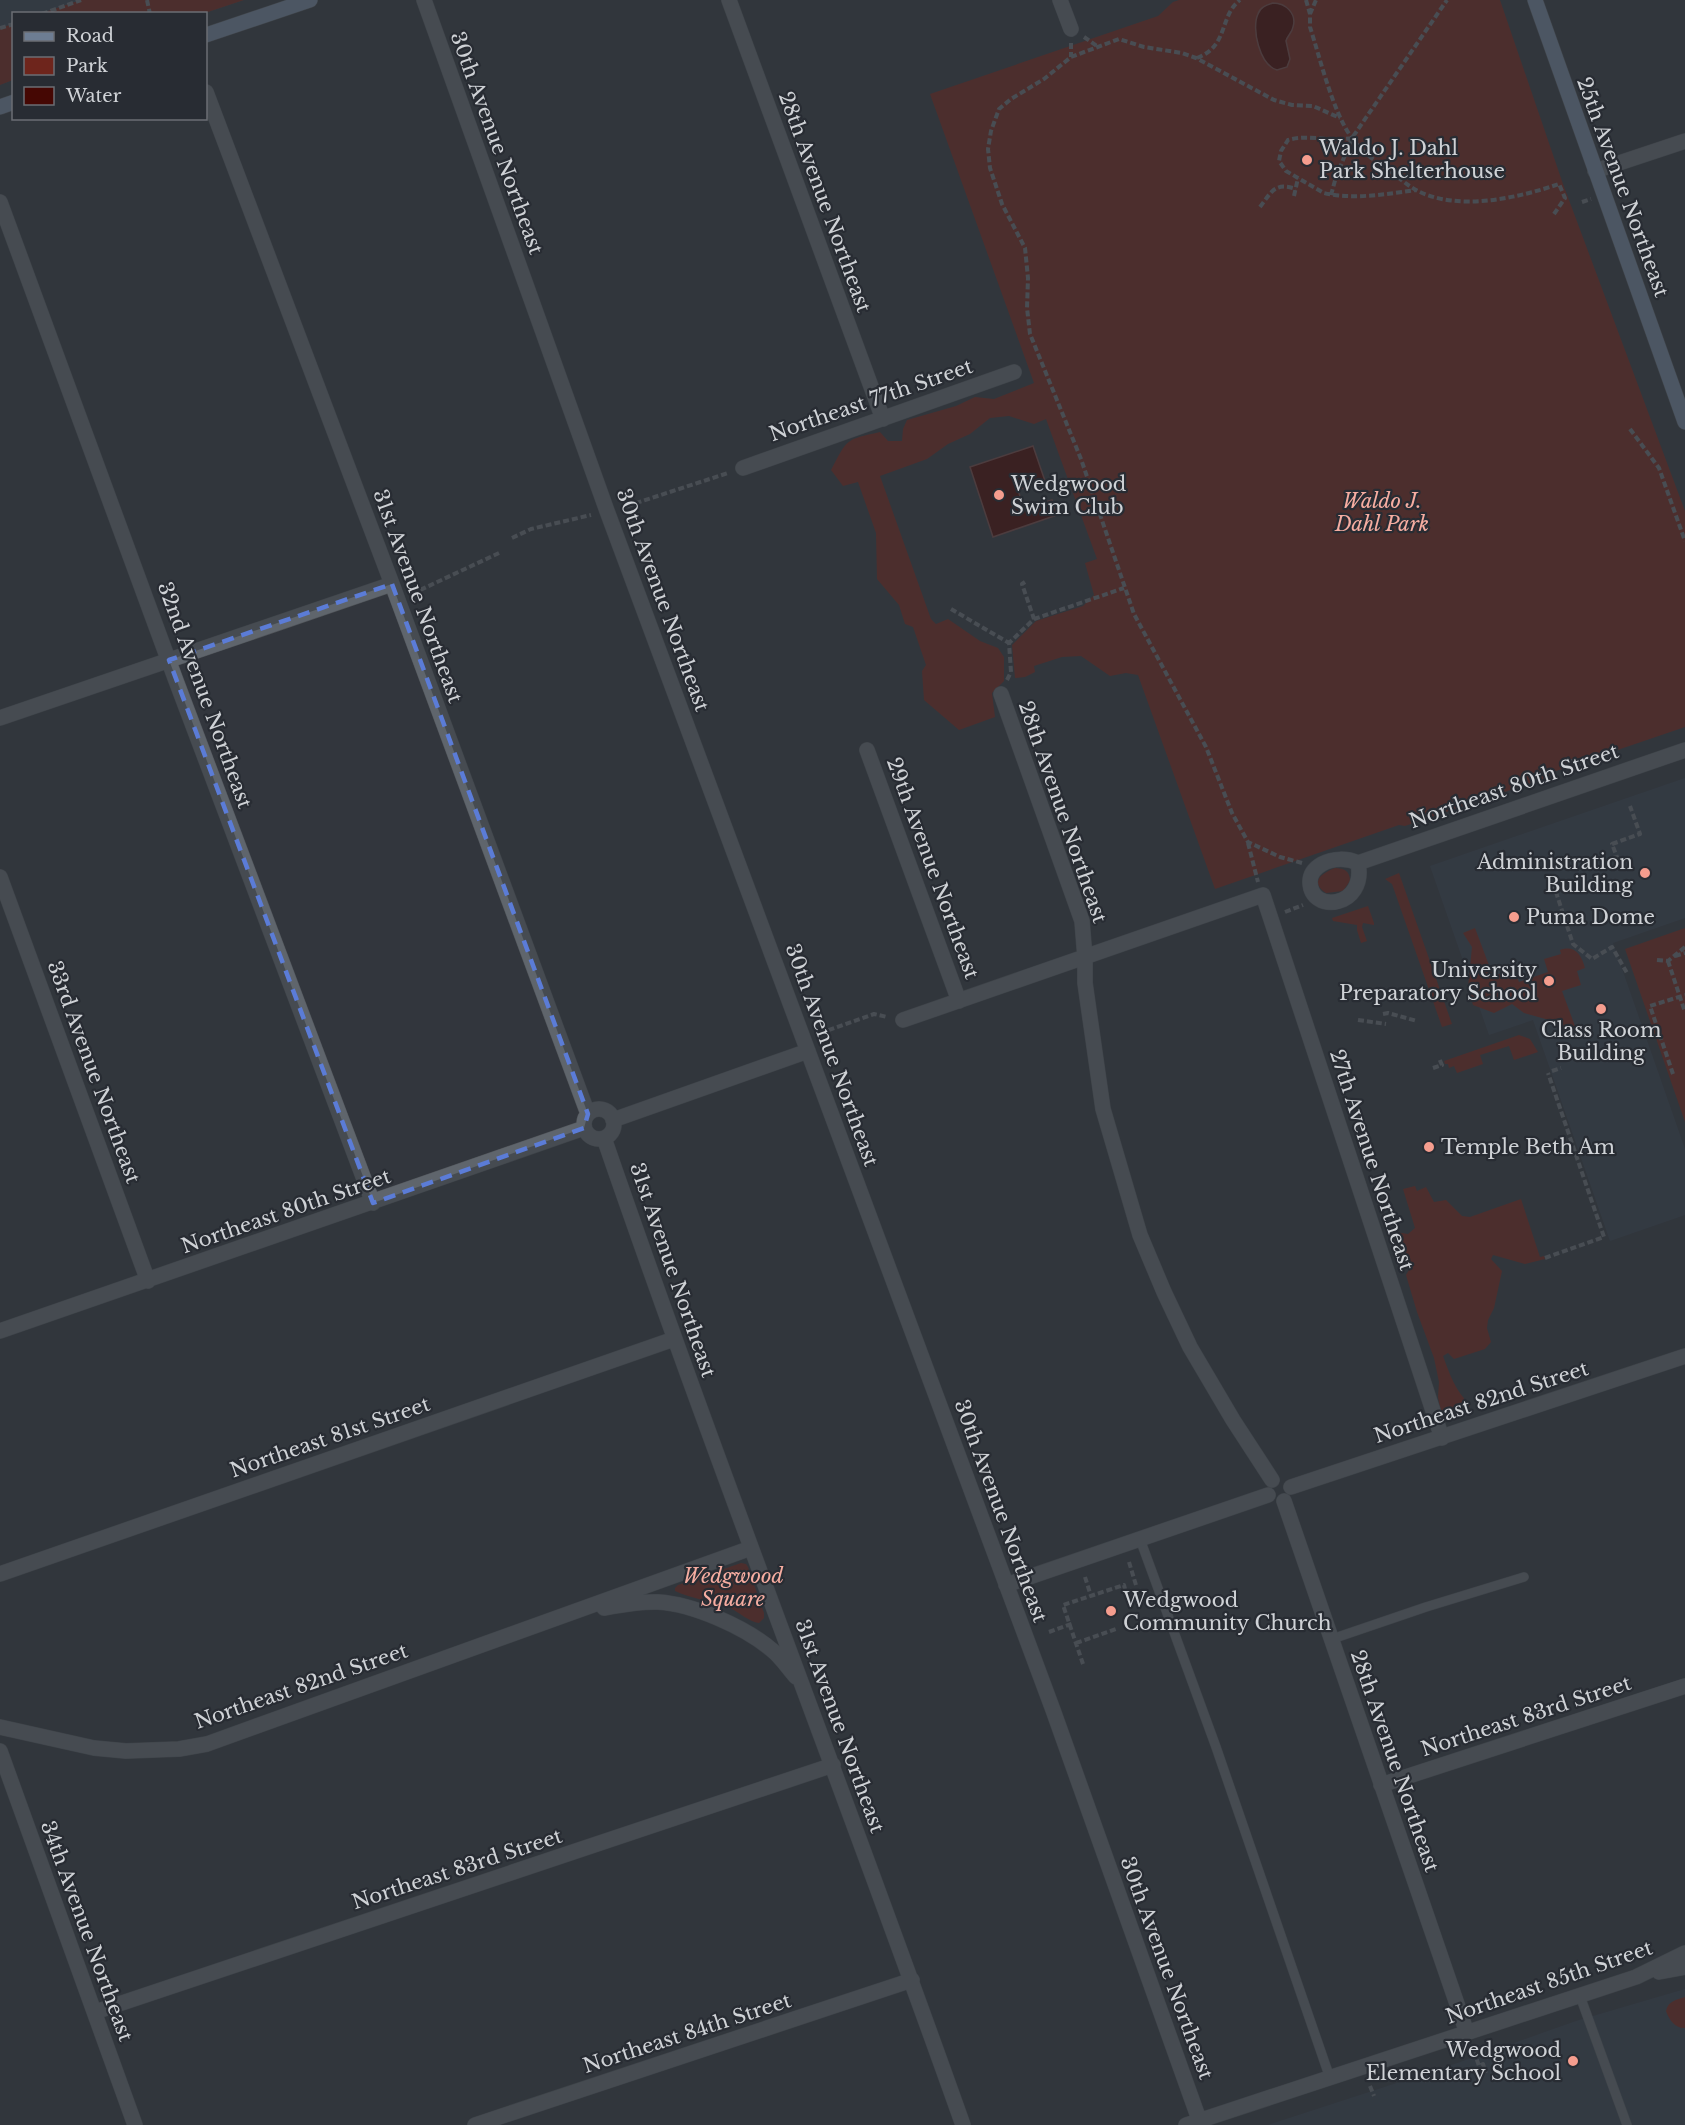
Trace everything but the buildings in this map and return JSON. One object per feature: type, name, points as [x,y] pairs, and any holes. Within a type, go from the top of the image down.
[{"type":"main road","points":[[207,35],[310,0]]},
{"type":"main road","name":"25th Avenue Northeast","points":[[1535,0],[1685,422]]},
{"type":"street","name":"30th Avenue Northeast","points":[[424,0],[607,511],[1006,1585],[1195,2124]]},
{"type":"street","name":"28th Avenue Northeast","points":[[729,0],[883,419]]},
{"type":"street","points":[[1060,0],[1071,29]]},
{"type":"street","name":"31st Avenue Northeast","points":[[207,95],[392,584],[586,1121]]},
{"type":"street","points":[[1595,171],[1685,141]]},
{"type":"street","name":"32nd Avenue Northeast","points":[[0,202],[373,1203]]},
{"type":"street","name":"Northeast 77th Street","points":[[739,469],[1014,372]]},
{"type":"street","points":[[0,718],[392,584]]},
{"type":"street","name":"28th Avenue Northeast","points":[[1002,689],[1082,921],[1085,983],[1103,1109],[1140,1235],[1190,1347],[1272,1480]]},
{"type":"street","name":"29th Avenue Northeast","points":[[867,750],[959,1001]]},
{"type":"street","name":"Northeast 80th Street","points":[[1358,863],[1685,750]]},
{"type":"street","name":"33rd Avenue Northeast","points":[[0,877],[148,1281]]},
{"type":"street","points":[[897,1019],[959,1001],[1263,895]]},
{"type":"street","name":"27th Avenue Northeast","points":[[1263,895],[1442,1438]]},
{"type":"street","points":[[613,1120],[808,1051]]},
{"type":"street","points":[[597,1110],[607,1112],[613,1120],[613,1130],[604,1138],[593,1138],[586,1121],[597,1110]]},
{"type":"street","name":"Northeast 80th Street","points":[[0,1331],[373,1203],[586,1121]]},
{"type":"street","name":"31st Avenue Northeast","points":[[604,1138],[674,1340],[833,1765],[963,2125]]},
{"type":"street","name":"Northeast 81st Street","points":[[0,1574],[674,1340]]},
{"type":"street","name":"Northeast 82nd Street","points":[[1287,1494],[1442,1438],[1685,1356]]},
{"type":"street","points":[[1283,1479],[1287,1494],[1276,1502],[1268,1495],[1267,1486],[1272,1480],[1283,1479]]},
{"type":"street","name":"28th Avenue Northeast","points":[[1287,1494],[1332,1639],[1467,2033]]},
{"type":"street","points":[[1006,1585],[1268,1495]]},
{"type":"street","name":"Northeast 82nd Street","points":[[0,1727],[94,1748],[126,1751],[179,1749],[207,1744],[751,1548]]},
{"type":"street","name":"Northeast 82nd Street","points":[[574,1611],[657,1602],[669,1603],[709,1615],[764,1643],[804,1687]]},
{"type":"street","name":"Northeast 83rd Street","points":[[1381,1785],[1685,1686]]},
{"type":"street","name":"34th Avenue Northeast","points":[[0,1751],[135,2125]]},
{"type":"street","name":"Northeast 83rd Street","points":[[95,2012],[833,1765]]},
{"type":"street","name":"Northeast 85th Street","points":[[1195,2124],[1636,1977],[1685,1953]]},
{"type":"street","points":[[1636,1977],[1685,1966]]},
{"type":"street","name":"Northeast 84th Street","points":[[475,2125],[912,1980]]},
{"type":"lane","points":[[1140,1539],[1216,1747],[1330,2078]]},
{"type":"lane","points":[[1332,1639],[1524,1577]]},
{"type":"lane","points":[[1580,1996],[1627,2125]]},
{"type":"path","points":[[48,12],[81,0]]},
{"type":"path","points":[[1196,58],[1215,47],[1221,38],[1230,9],[1240,0]]},
{"type":"path","points":[[1306,0],[1310,14],[1310,27],[1340,118],[1352,138],[1376,162],[1416,190]]},
{"type":"path","points":[[1310,14],[1316,0]]},
{"type":"path","points":[[1331,195],[1352,138],[1447,0]]},
{"type":"path","points":[[1263,895],[1252,864],[1248,842],[1232,813],[1206,747],[1147,639],[1124,588],[1081,459],[1030,334],[1025,248],[1002,204],[990,168],[990,140],[996,114],[1004,105],[1044,80],[1071,57],[1119,39],[1196,58],[1274,100],[1292,105],[1313,106],[1340,118]]},
{"type":"path","points":[[1352,138],[1288,140],[1281,151],[1279,160],[1286,171],[1331,195],[1345,196],[1416,190],[1451,199],[1485,201],[1533,193],[1559,184],[1564,198],[1554,214]]},
{"type":"path","points":[[1294,196],[1298,178]]},
{"type":"path","points":[[1260,207],[1276,188],[1284,186],[1296,189]]},
{"type":"path","points":[[1630,429],[1659,468],[1685,541]]},
{"type":"path","points":[[627,506],[739,469]]},
{"type":"path","points":[[512,538],[531,529],[595,514]]},
{"type":"path","points":[[414,596],[418,591],[499,552]]},
{"type":"path","points":[[1024,582],[1022,584],[1034,619]]},
{"type":"path","points":[[1009,643],[1034,619],[1124,588]]},
{"type":"path","points":[[951,609],[1009,643]]},
{"type":"path","points":[[1002,689],[1011,672],[1009,643]]},
{"type":"path","points":[[1572,759],[1575,769]]},
{"type":"path","points":[[1613,858],[1617,857],[1612,844],[1640,834],[1630,806]]},
{"type":"path","points":[[1248,842],[1280,858],[1305,864]]},
{"type":"path","points":[[1552,883],[1573,944],[1592,959],[1612,947],[1627,973]]},
{"type":"path","points":[[1284,912],[1306,905]]},
{"type":"path","points":[[1670,959],[1685,947]]},
{"type":"path","points":[[1657,960],[1670,959],[1685,953]]},
{"type":"path","points":[[1670,959],[1685,1012]]},
{"type":"path","points":[[1673,1074],[1650,1006],[1685,995]]},
{"type":"path","points":[[1383,1014],[1388,1013],[1417,1022]]},
{"type":"path","points":[[820,1033],[874,1014],[897,1019]]},
{"type":"path","points":[[1358,1020],[1386,1024]]},
{"type":"path","points":[[1433,1068],[1442,1065],[1439,1058]]},
{"type":"path","points":[[1545,1258],[1604,1237],[1550,1072],[1561,1068]]},
{"type":"path","points":[[1129,1562],[1136,1585]]},
{"type":"path","points":[[1085,1577],[1091,1596]]},
{"type":"path","points":[[1083,1664],[1072,1624],[1063,1605],[1116,1590],[1124,1585],[1125,1589]]},
{"type":"path","points":[[1049,1632],[1072,1624]]},
{"type":"path","points":[[1076,1643],[1116,1629]]},
{"type":"path","points":[[1474,2051],[1479,2066],[1483,2064],[1486,2073]]},
{"type":"path","points":[[1423,2069],[1427,2082]]},
{"type":"path","points":[[1370,2086],[1374,2096]]},
{"type":"highlighted area","points":[[392,584],[588,1114],[584,1128],[373,1203],[169,660]]},
{"type":"shaded area","points":[[0,0],[244,0],[207,12],[12,12],[12,80],[0,85]]},
{"type":"shaded area","name":"University Preparatory School","points":[[1685,778],[1685,918],[1613,943],[1685,1149],[1685,1215],[1610,1241],[1533,1020],[1489,1035],[1430,866]]},
{"type":"shaded area","name":"Wedgwood Elementary School","points":[[1685,1989],[1685,2125],[1268,2125],[1446,2067],[1576,2021]]},
{"type":"green space","points":[[81,0],[244,0],[207,12],[45,12]]},
{"type":"green space","name":"Waldo J. Dahl Park","points":[[1179,0],[1500,0],[1563,184],[1685,511],[1685,727],[1550,773],[1549,777],[1405,826],[1399,825],[1215,889],[1138,675],[1126,673],[1110,676],[1081,656],[1062,657],[1034,666],[1035,672],[1025,677],[1015,678],[1012,645],[1036,621],[1083,606],[1094,595],[1085,563],[1097,559],[1046,419],[1034,424],[1009,416],[990,418],[970,434],[948,444],[927,459],[880,476],[931,619],[936,624],[948,619],[980,641],[998,648],[1004,657],[1004,681],[992,693],[995,717],[959,730],[924,700],[922,671],[926,665],[913,627],[905,624],[899,605],[877,579],[876,533],[858,482],[843,486],[831,470],[845,446],[854,439],[880,432],[888,441],[902,441],[903,429],[907,420],[956,406],[975,397],[994,399],[1034,383],[930,94],[1158,16],[1173,2]]},
{"type":"green space","points":[[12,24],[12,80],[0,85],[0,28]]},
{"type":"green space","points":[[1335,868],[1346,871],[1350,881],[1343,891],[1326,893],[1318,885],[1319,878]]},
{"type":"green space","points":[[1399,873],[1452,1024],[1442,1027],[1392,884],[1385,879]]},
{"type":"green space","points":[[1368,906],[1374,925],[1363,923],[1362,927],[1367,941],[1361,943],[1357,925],[1333,921],[1332,918]]},
{"type":"green space","points":[[1475,928],[1493,976],[1514,969],[1519,982],[1548,972],[1544,959],[1561,954],[1560,950],[1570,949],[1577,952],[1585,968],[1577,971],[1581,985],[1562,991],[1575,1026],[1562,1031],[1556,1022],[1524,1013],[1512,1004],[1494,1013],[1473,1005],[1468,987],[1472,947],[1463,933]]},
{"type":"green space","points":[[1685,928],[1685,1122],[1625,949]]},
{"type":"green space","points":[[1519,1035],[1530,1039],[1538,1052],[1514,1060],[1509,1046],[1480,1055],[1483,1064],[1457,1073],[1454,1066],[1449,1068],[1448,1064],[1445,1064],[1444,1061]]},
{"type":"green space","points":[[1415,1186],[1417,1191],[1426,1187],[1434,1202],[1446,1200],[1462,1216],[1470,1217],[1521,1199],[1540,1257],[1544,1256],[1545,1259],[1525,1264],[1493,1255],[1491,1259],[1502,1271],[1494,1308],[1488,1320],[1487,1328],[1491,1342],[1485,1349],[1454,1359],[1448,1353],[1443,1356],[1457,1388],[1470,1405],[1466,1413],[1449,1418],[1441,1413],[1438,1397],[1439,1382],[1434,1358],[1417,1312],[1406,1275],[1409,1270],[1395,1232],[1408,1234],[1415,1228],[1403,1189]]},
{"type":"green space","name":"Wedgwood Square","points":[[741,1563],[748,1567],[764,1613],[764,1618],[759,1623],[730,1608],[675,1591],[678,1585]]},
{"type":"green space","points":[[1685,1997],[1685,2028],[1682,2028],[1673,2023],[1666,2011],[1671,2003]]},
{"type":"water","points":[[1273,3],[1286,7],[1292,14],[1294,22],[1286,41],[1290,59],[1287,67],[1277,70],[1266,61],[1256,37],[1256,21],[1260,10]]},
{"type":"water","name":"Wedgwood Swim Club","points":[[1033,446],[1045,481],[1018,490],[1024,509],[1052,500],[1057,515],[993,537],[970,467]]},
{"type":"place","name":"Waldo J. Dahl Park Shelterhouse","points":[[1307,160]]},
{"type":"place","name":"Wedgwood Swim Club","points":[[999,495]]},
{"type":"place","name":"Administration Building","points":[[1645,873]]},
{"type":"place","name":"Puma Dome","points":[[1514,917]]},
{"type":"place","name":"University Preparatory School","points":[[1549,981]]},
{"type":"place","name":"Class Room Building","points":[[1601,1009]]},
{"type":"place","name":"Temple Beth Am","points":[[1429,1147]]},
{"type":"place","name":"Wedgwood Community Church","points":[[1111,1611]]},
{"type":"place","name":"Wedgwood Elementary School","points":[[1573,2061]]}]
